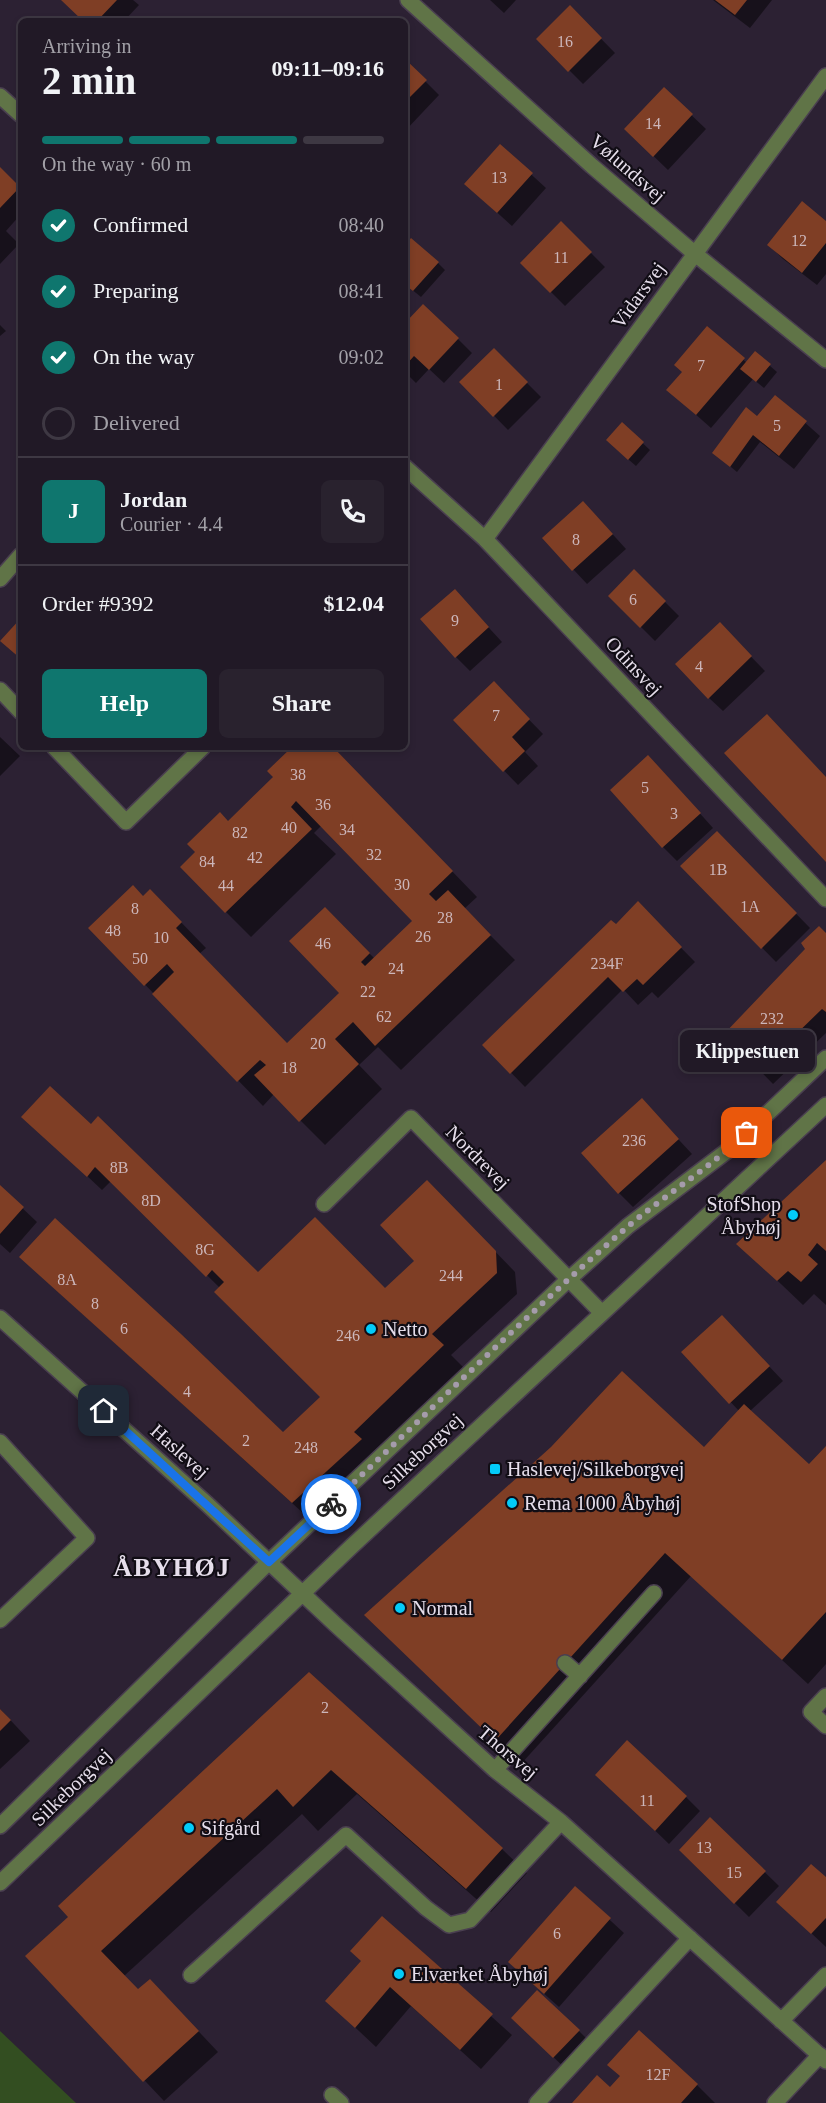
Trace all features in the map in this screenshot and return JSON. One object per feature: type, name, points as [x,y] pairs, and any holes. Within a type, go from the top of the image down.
[{"type":"street","name":"Vølundsvej","points":[[408,0],[592,166],[694,253],[826,360]]},
{"type":"street","name":"Vidarsvej","points":[[485,539],[826,76]]},
{"type":"street","points":[[0,96],[18,112]]},
{"type":"street","name":"Odinsvej","points":[[408,470],[485,539],[826,899]]},
{"type":"street","points":[[0,579],[18,558]]},
{"type":"street","points":[[0,690],[18,709]]},
{"type":"street","points":[[57,750],[126,822],[200,750]]},
{"type":"street","name":"Silkeborgvej","points":[[0,1826],[269,1562],[569,1279],[628,1226],[731,1148],[826,1058]]},
{"type":"street","name":"Silkeborgvej","points":[[0,1883],[352,1546],[826,1105]]},
{"type":"street","name":"Nordrevej","points":[[324,1204],[411,1118],[601,1312]]},
{"type":"street","name":"Haslevej","points":[[0,1318],[207,1504],[303,1594]]},
{"type":"street","points":[[0,1442],[87,1538],[0,1620]]},
{"type":"street","points":[[495,1770],[654,1593]]},
{"type":"street","name":"Thorsvej","points":[[303,1594],[495,1770],[561,1822],[823,2058]]},
{"type":"street","points":[[565,1663],[580,1676]]},
{"type":"street","points":[[826,1696],[811,1712],[826,1726]]},
{"type":"street","points":[[192,1975],[346,1835],[426,1908],[449,1924],[470,1920],[561,1822]]},
{"type":"street","points":[[537,2103],[690,1938]]},
{"type":"street","points":[[781,2020],[826,1975]]},
{"type":"street","points":[[775,2103],[823,2058]]},
{"type":"green space","points":[[0,2031],[76,2103],[0,2103]]},
{"type":"building","points":[[61,0],[117,0],[100,18],[80,18]]},
{"type":"building","points":[[715,0],[747,0],[735,15]]},
{"type":"building","points":[[570,5],[602,38],[568,72],[536,39]]},
{"type":"building","points":[[408,62],[427,80],[408,99]]},
{"type":"building","points":[[664,87],[693,114],[653,157],[624,129]]},
{"type":"building","points":[[500,144],[533,173],[497,213],[464,184]]},
{"type":"building","points":[[0,167],[18,185],[18,189],[0,208]]},
{"type":"building","points":[[802,201],[826,221],[826,243],[802,273],[767,245]]},
{"type":"building","points":[[561,221],[592,252],[550,293],[520,263]]},
{"type":"building","points":[[411,238],[439,262],[413,291],[408,287],[408,242]]},
{"type":"building","points":[[423,304],[459,338],[429,370],[414,356],[408,363],[408,320]]},
{"type":"building","points":[[707,326],[745,358],[696,415],[666,390],[682,372],[674,365]]},
{"type":"building","points":[[494,348],[528,382],[493,417],[459,382]]},
{"type":"building","points":[[755,351],[771,364],[756,382],[740,369]]},
{"type":"building","points":[[775,395],[807,421],[779,456],[753,435],[730,467],[712,453],[746,407],[757,416]]},
{"type":"building","points":[[622,422],[644,442],[628,460],[606,440]]},
{"type":"building","points":[[583,501],[613,534],[572,571],[542,538]]},
{"type":"building","points":[[634,569],[666,601],[640,628],[608,596]]},
{"type":"building","points":[[455,589],[489,627],[455,658],[420,619]]},
{"type":"building","points":[[18,621],[18,656],[0,641]]},
{"type":"building","points":[[720,622],[752,656],[708,699],[675,664]]},
{"type":"building","points":[[494,681],[530,719],[512,737],[525,751],[503,772],[453,720]]},
{"type":"building","points":[[767,714],[826,777],[826,862],[724,753]]},
{"type":"building","points":[[289,750],[336,750],[453,871],[429,894],[436,901],[448,890],[491,935],[375,1046],[353,1022],[335,1039],[359,1064],[299,1122],[254,1075],[266,1065],[260,1060],[237,1082],[152,994],[174,972],[167,964],[144,986],[88,928],[133,885],[143,896],[150,889],[182,922],[176,928],[287,1043],[339,993],[289,941],[325,907],[370,953],[361,962],[365,966],[412,921],[296,801],[291,807],[312,829],[225,913],[180,867],[195,852],[187,844],[220,812],[228,821],[273,777],[267,771]]},
{"type":"building","points":[[648,755],[701,813],[662,848],[610,790]]},
{"type":"building","points":[[717,831],[797,913],[761,949],[680,866]]},
{"type":"building","points":[[638,901],[682,947],[643,985],[637,979],[623,992],[608,977],[510,1074],[482,1045],[611,920],[616,924]]},
{"type":"building","points":[[819,926],[826,933],[826,1012],[822,1009],[758,1071],[723,1035],[805,949],[801,943]]},
{"type":"building","points":[[50,1086],[91,1124],[98,1116],[258,1272],[315,1217],[385,1288],[414,1261],[380,1225],[427,1180],[496,1251],[497,1273],[432,1334],[444,1345],[354,1432],[362,1439],[292,1503],[19,1257],[55,1218],[283,1432],[320,1397],[214,1292],[224,1282],[212,1270],[206,1277],[95,1167],[87,1177],[21,1117]]},
{"type":"building","points":[[642,1098],[679,1139],[618,1194],[581,1153]]},
{"type":"building","points":[[826,1160],[826,1251],[817,1243],[808,1255],[818,1264],[801,1282],[788,1271],[777,1281],[736,1244]]},
{"type":"building","points":[[0,1185],[24,1207],[0,1234]]},
{"type":"building","points":[[722,1315],[770,1366],[729,1404],[681,1352]]},
{"type":"building","points":[[622,1371],[704,1447],[744,1404],[809,1464],[826,1446],[826,1612],[782,1660],[665,1553],[495,1741],[364,1615],[551,1447]]},
{"type":"building","name":"Sifgård","points":[[309,1672],[503,1848],[466,1889],[331,1770],[293,1807],[277,1789],[101,1951],[138,1989],[150,1979],[199,2031],[143,2082],[25,1956],[68,1917],[58,1906]]},
{"type":"building","points":[[0,1709],[11,1720],[0,1731]]},
{"type":"building","points":[[627,1740],[687,1796],[655,1831],[595,1775]]},
{"type":"building","points":[[710,1817],[766,1871],[734,1904],[679,1850]]},
{"type":"building","points":[[811,1864],[826,1877],[826,1918],[811,1934],[776,1902]]},
{"type":"building","points":[[575,1886],[611,1918],[544,1994],[508,1962]]},
{"type":"building","name":"Elværket Åbyhøj","points":[[382,1916],[493,2014],[460,2050],[390,1987],[355,2028],[325,2001],[361,1961],[350,1951]]},
{"type":"building","points":[[537,1990],[580,2030],[553,2058],[511,2018]]},
{"type":"building","points":[[639,2030],[698,2084],[681,2103],[572,2103],[597,2075],[610,2087],[620,2076],[607,2065]]},
{"type":"way so far","points":[[331,1504],[628,1226],[731,1148],[747,1133]]},
{"type":"place","name":"Klippestuen","points":[[747,1133]]},
{"type":"place","name":"StofShop Åbyhøj","points":[[793,1215]]},
{"type":"place","name":"Netto","points":[[371,1329]]},
{"type":"place","name":"Haslevej/Silkeborgvej","points":[[495,1469]]},
{"type":"place","name":"Rema 1000 Åbyhøj","points":[[512,1503]]},
{"type":"place","name":"Normal","points":[[400,1608]]},
{"type":"place","name":"Sifgård","points":[[189,1828]]},
{"type":"place","name":"Elværket Åbyhøj","points":[[399,1974]]},
{"type":"district","name":"ÅBYHØJ","points":[[172,1567]]},
{"type":"route","points":[[104,1411],[269,1562],[331,1504]]}]
